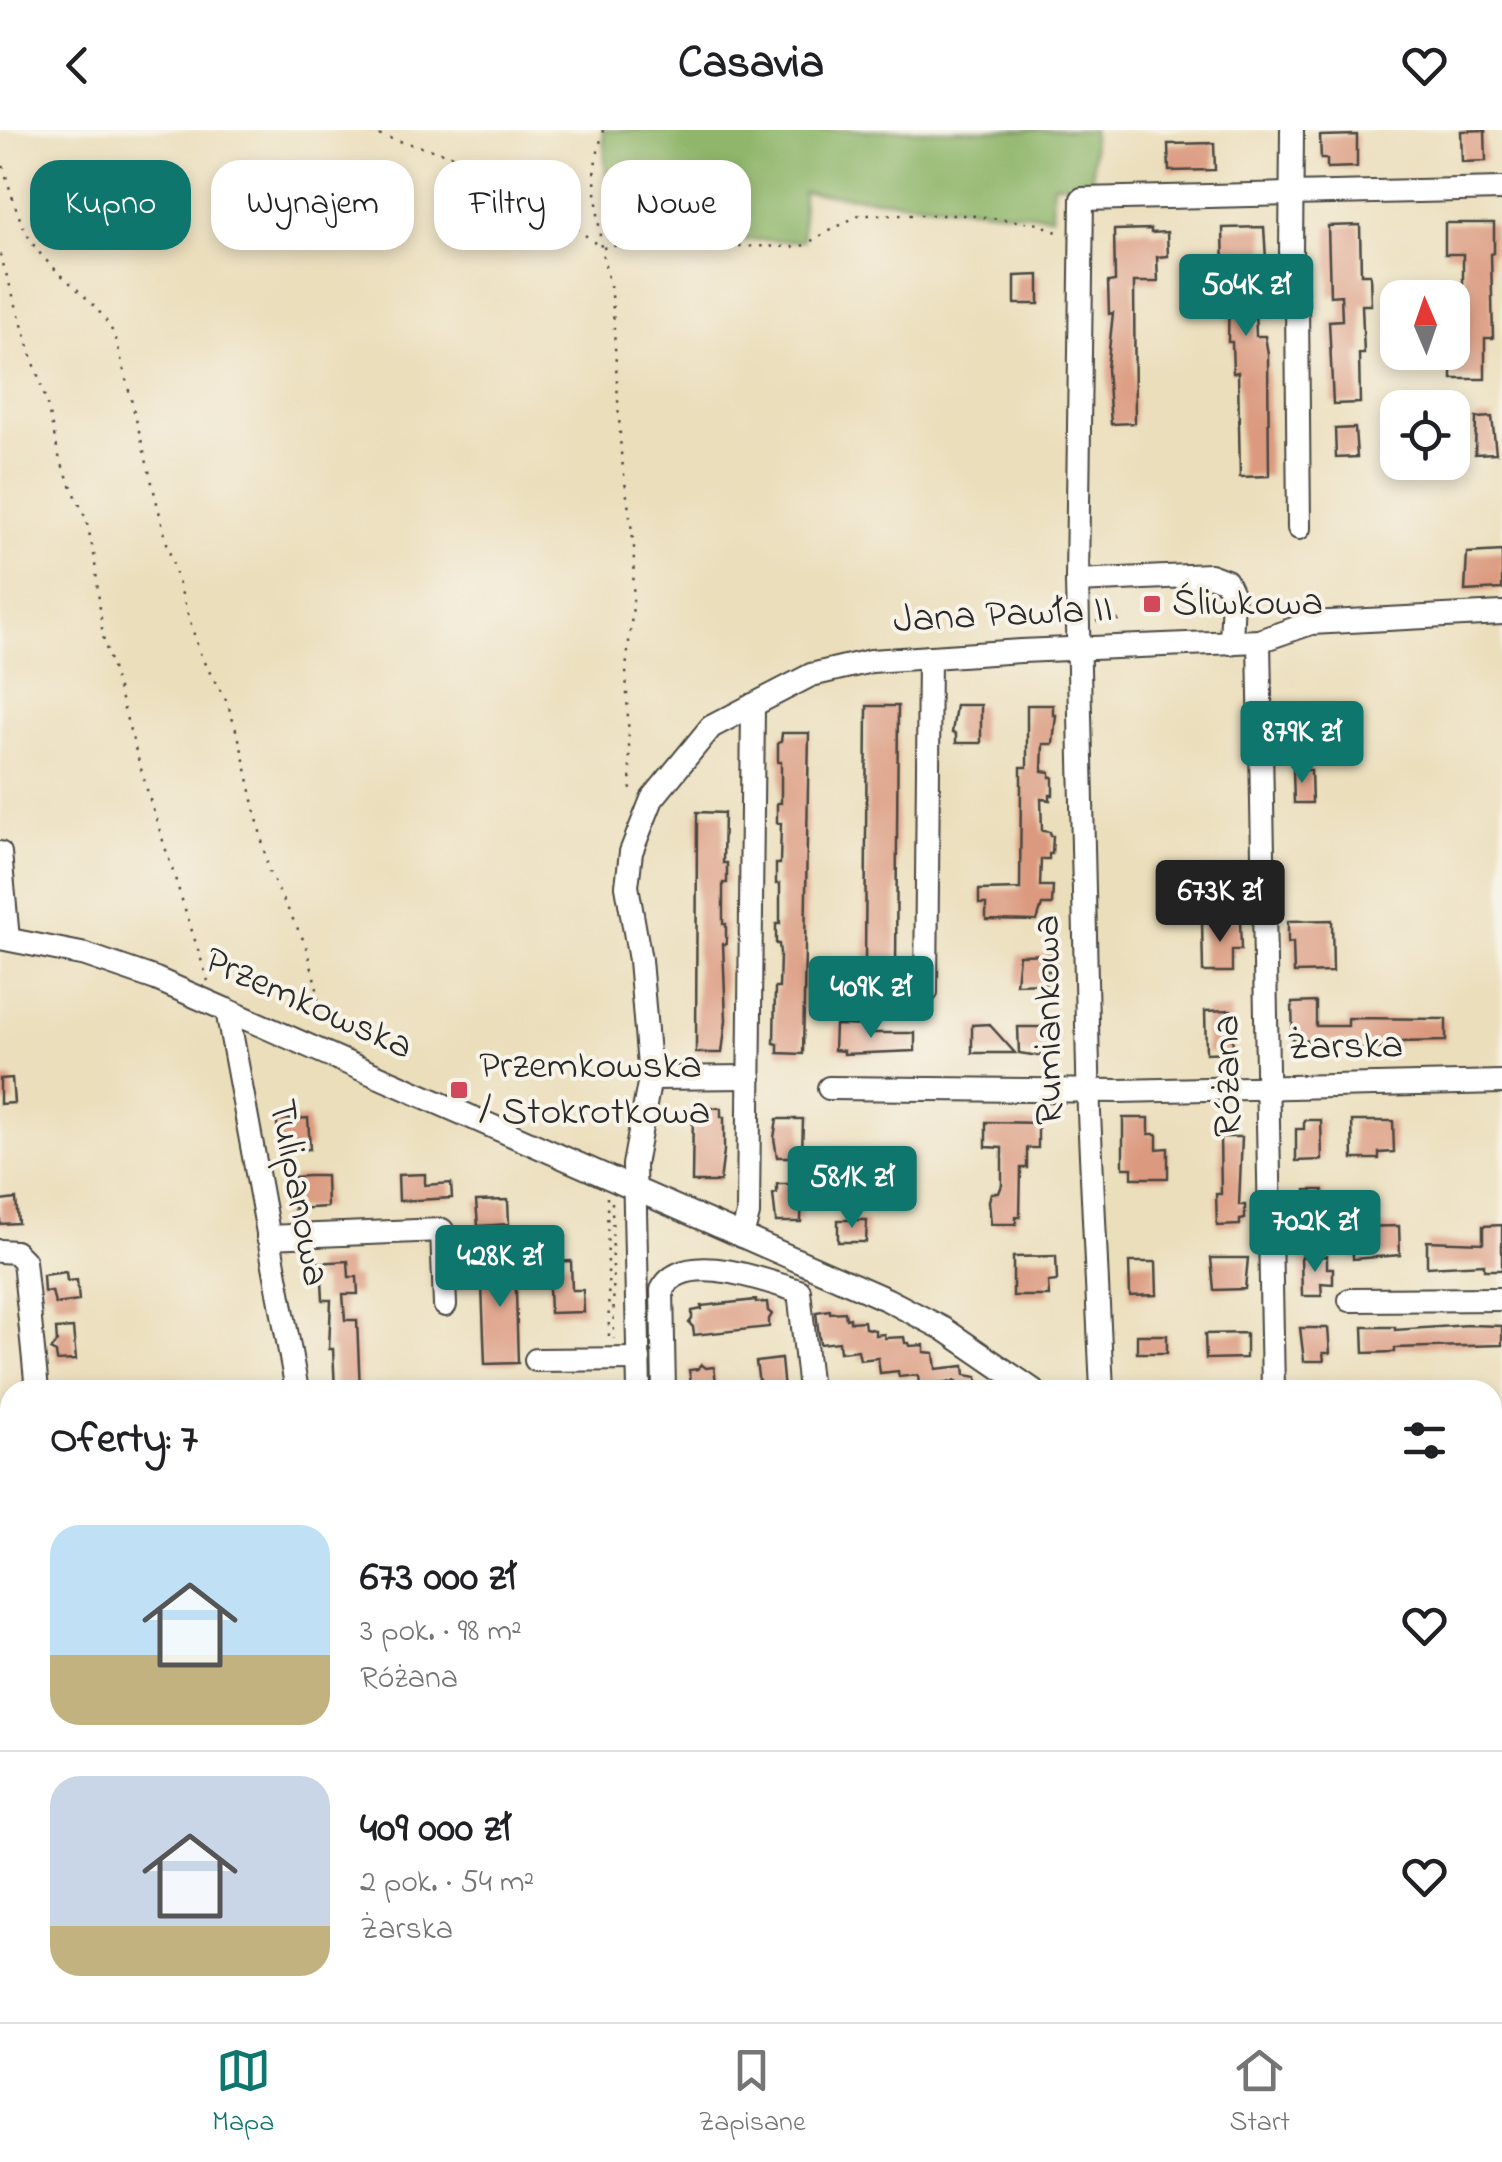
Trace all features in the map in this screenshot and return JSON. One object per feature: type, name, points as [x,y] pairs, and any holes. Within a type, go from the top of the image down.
[{"type":"street","points":[[1292,130],[1291,255],[1297,303],[1299,528]]},
{"type":"street","points":[[1079,648],[1076,581],[1082,199],[1502,189]]},
{"type":"street","points":[[1076,581],[1210,574],[1226,581],[1233,596],[1231,643]]},
{"type":"street","name":"Jana Pawła II","points":[[639,1380],[628,1192],[650,1078],[640,960],[627,886],[630,852],[646,812],[668,775],[710,727],[812,675],[871,661],[1260,642],[1310,623],[1502,613]]},
{"type":"street","name":"Różana","points":[[1260,642],[1273,1380]]},
{"type":"street","name":"Rumiankowa","points":[[1079,648],[1089,1090],[1102,1380]]},
{"type":"street","points":[[834,990],[926,992],[929,657]]},
{"type":"street","points":[[742,1236],[748,1214],[752,705]]},
{"type":"street","points":[[0,861],[4,938]]},
{"type":"street","name":"Przemkowska","points":[[4,938],[100,959],[314,1047],[628,1192],[742,1236],[944,1329],[1018,1380]]},
{"type":"street","name":"Tulipanowa","points":[[217,1006],[268,1237],[294,1380]]},
{"type":"street","points":[[650,1078],[750,1078]]},
{"type":"street","name":"Żarska","points":[[829,1088],[1089,1090],[1502,1082]]},
{"type":"street","points":[[268,1237],[442,1230],[444,1305]]},
{"type":"street","points":[[0,1251],[15,1252],[24,1261],[36,1380]]},
{"type":"street","points":[[795,1259],[809,1380]]},
{"type":"street","points":[[664,1380],[662,1290],[674,1274],[726,1269],[798,1291]]},
{"type":"street","points":[[1350,1300],[1502,1299]]},
{"type":"street","points":[[536,1360],[639,1359]]},
{"type":"path","points":[[358,130],[451,154],[549,206],[601,248]]},
{"type":"path","points":[[601,248],[594,169],[603,130]]},
{"type":"path","points":[[0,156],[30,240],[102,312],[116,339],[164,534],[196,641],[227,702],[240,742],[269,872],[306,945],[318,994],[314,1047]]},
{"type":"path","points":[[751,246],[800,247],[858,215],[967,215],[1040,224],[1066,236],[1080,237]]},
{"type":"path","points":[[601,250],[612,294],[620,453],[634,546],[634,606],[626,669],[631,804]]},
{"type":"path","points":[[0,254],[46,401],[60,460],[86,520],[94,554],[103,637],[150,800],[217,1006]]},
{"type":"path","points":[[607,1188],[612,1359]]},
{"type":"path","points":[[612,1359],[612,1201],[628,1192]]},
{"type":"green space","points":[[603,130],[1093,130],[1092,183],[1053,184],[1052,216],[803,192],[803,241],[751,240],[751,160],[605,160]]},
{"type":"building","points":[[1485,130],[1486,161],[1462,162],[1461,131]]},
{"type":"building","points":[[1357,135],[1357,167],[1327,168],[1327,159],[1321,159],[1320,136]]},
{"type":"building","points":[[1214,143],[1215,170],[1169,171],[1168,144]]},
{"type":"building","points":[[1445,223],[1494,223],[1493,338],[1485,338],[1485,379],[1452,379],[1452,370],[1470,370],[1470,280],[1463,280],[1463,254],[1445,254]]},
{"type":"building","points":[[1360,225],[1361,274],[1370,274],[1371,305],[1362,305],[1360,403],[1333,404],[1329,321],[1342,320],[1341,295],[1330,296],[1328,226]]},
{"type":"building","points":[[1264,227],[1268,291],[1260,291],[1261,308],[1255,308],[1256,336],[1265,336],[1268,354],[1269,476],[1240,477],[1238,372],[1233,373],[1232,342],[1228,342],[1229,288],[1189,289],[1189,273],[1224,273],[1223,228]]},
{"type":"building","points":[[1151,229],[1151,233],[1167,232],[1168,256],[1157,257],[1158,282],[1134,282],[1135,423],[1111,424],[1107,369],[1113,313],[1109,314],[1108,282],[1115,281],[1114,230]]},
{"type":"building","points":[[1039,275],[1039,304],[1015,304],[1015,276]]},
{"type":"building","points":[[1492,417],[1496,453],[1475,454],[1476,418]]},
{"type":"building","points":[[1355,428],[1357,457],[1336,458],[1335,429]]},
{"type":"building","points":[[1502,551],[1502,589],[1465,591],[1467,553]]},
{"type":"building","points":[[956,705],[981,705],[981,743],[956,743],[956,734],[952,733]]},
{"type":"building","points":[[1027,705],[1053,705],[1056,715],[1053,744],[1043,744],[1042,771],[1053,777],[1053,795],[1050,800],[1041,799],[1042,831],[1053,836],[1052,854],[1049,859],[1041,859],[1040,886],[1053,886],[1052,905],[1042,905],[1037,921],[986,920],[986,904],[979,904],[979,890],[1020,889],[1021,767],[1027,767]]},
{"type":"building","points":[[867,706],[898,706],[896,965],[865,964]]},
{"type":"building","points":[[782,733],[809,733],[803,1054],[778,1053],[778,1044],[774,1043],[780,954],[776,944],[776,924],[780,924],[780,884],[776,884],[781,823],[777,823],[777,803],[781,803],[778,743]]},
{"type":"building","points":[[1293,770],[1311,770],[1312,803],[1294,803]]},
{"type":"building","points":[[697,812],[724,813],[726,1020],[722,1053],[696,1053]]},
{"type":"building","points":[[1240,920],[1241,950],[1232,950],[1232,972],[1203,972],[1202,921]]},
{"type":"building","points":[[1332,920],[1333,972],[1294,973],[1288,921]]},
{"type":"building","points":[[1055,954],[1055,971],[1046,971],[1046,983],[1016,984],[1019,955]]},
{"type":"building","points":[[1316,1002],[1316,1026],[1348,1026],[1348,1018],[1446,1019],[1446,1041],[1397,1042],[1397,1046],[1390,1048],[1349,1049],[1349,1042],[1293,1040],[1292,1003]]},
{"type":"building","points":[[1231,1010],[1232,1052],[1206,1053],[1205,1011]]},
{"type":"building","points":[[989,1024],[1015,1053],[972,1053],[972,1025]]},
{"type":"building","points":[[835,1025],[872,1026],[872,1033],[915,1033],[915,1051],[844,1054],[834,1050]]},
{"type":"building","points":[[1018,1027],[1057,1027],[1057,1052],[1038,1056],[1019,1053]]},
{"type":"building","points":[[12,1078],[14,1103],[0,1104],[0,1079]]},
{"type":"building","points":[[693,1107],[721,1108],[724,1151],[720,1182],[692,1182]]},
{"type":"building","points":[[308,1118],[310,1149],[278,1151],[277,1120]]},
{"type":"building","points":[[1123,1118],[1149,1118],[1149,1134],[1157,1134],[1157,1149],[1168,1148],[1168,1178],[1132,1178],[1132,1168],[1123,1168]]},
{"type":"building","points":[[777,1119],[803,1119],[802,1157],[777,1157]]},
{"type":"building","points":[[1304,1120],[1321,1120],[1322,1160],[1296,1161],[1296,1129],[1304,1129]]},
{"type":"building","points":[[1352,1121],[1393,1121],[1394,1152],[1379,1153],[1379,1159],[1353,1159]]},
{"type":"building","points":[[986,1122],[1038,1123],[1038,1148],[1027,1148],[1027,1168],[1021,1168],[1020,1217],[1016,1217],[1016,1224],[991,1224],[991,1193],[999,1193],[1002,1185],[1002,1148],[986,1147]]},
{"type":"building","points":[[1220,1137],[1242,1137],[1239,1205],[1245,1205],[1245,1219],[1240,1220],[1240,1225],[1217,1226]]},
{"type":"building","points":[[425,1174],[425,1185],[451,1183],[452,1198],[399,1201],[398,1175]]},
{"type":"building","points":[[326,1176],[327,1207],[294,1209],[293,1177]]},
{"type":"building","points":[[777,1184],[802,1184],[801,1222],[776,1222],[773,1194],[777,1193]]},
{"type":"building","points":[[1306,1190],[1323,1190],[1324,1230],[1298,1230],[1297,1199],[1306,1199]]},
{"type":"building","points":[[16,1199],[18,1223],[0,1224],[0,1201]]},
{"type":"building","points":[[508,1200],[509,1224],[478,1226],[476,1201]]},
{"type":"building","points":[[838,1220],[867,1220],[866,1242],[838,1242]]},
{"type":"building","points":[[1502,1225],[1502,1270],[1484,1270],[1484,1264],[1427,1267],[1427,1241],[1483,1243],[1483,1226]]},
{"type":"building","points":[[1399,1226],[1400,1255],[1353,1259],[1352,1227]]},
{"type":"building","points":[[515,1256],[518,1363],[485,1364],[481,1258]]},
{"type":"building","points":[[1056,1256],[1057,1281],[1048,1282],[1049,1296],[1013,1296],[1013,1257]]},
{"type":"building","points":[[1327,1256],[1327,1268],[1333,1268],[1333,1284],[1321,1283],[1322,1296],[1302,1296],[1301,1257]]},
{"type":"building","points":[[1211,1258],[1248,1258],[1245,1289],[1214,1290]]},
{"type":"building","points":[[348,1261],[349,1277],[357,1277],[358,1294],[343,1294],[345,1320],[357,1320],[360,1380],[335,1380],[333,1349],[329,1349],[331,1300],[323,1300],[322,1280],[315,1281],[314,1263]]},
{"type":"building","points":[[571,1261],[572,1290],[583,1290],[584,1312],[550,1313],[548,1262]]},
{"type":"building","points":[[1129,1262],[1156,1262],[1157,1295],[1130,1296]]},
{"type":"building","points":[[66,1272],[67,1281],[77,1280],[79,1301],[55,1304],[52,1291],[44,1292],[43,1275]]},
{"type":"building","points":[[767,1302],[772,1314],[769,1327],[694,1335],[689,1323],[692,1311],[702,1309],[701,1306]]},
{"type":"building","points":[[816,1312],[845,1312],[846,1319],[864,1321],[865,1328],[875,1330],[875,1335],[904,1337],[910,1346],[924,1345],[924,1352],[934,1353],[936,1369],[964,1366],[965,1375],[977,1380],[918,1380],[918,1375],[899,1377],[898,1371],[880,1373],[878,1358],[860,1360],[858,1350],[840,1352],[839,1342],[820,1344]]},
{"type":"building","points":[[1502,1326],[1502,1345],[1395,1348],[1395,1352],[1364,1353],[1363,1327],[1395,1330]]},
{"type":"building","points":[[73,1328],[76,1360],[57,1361],[56,1353],[50,1350],[57,1342],[56,1329]]},
{"type":"building","points":[[1300,1328],[1328,1328],[1330,1353],[1323,1353],[1324,1361],[1304,1361]]},
{"type":"building","points":[[1246,1333],[1246,1358],[1206,1359],[1205,1334]]},
{"type":"building","points":[[1137,1335],[1167,1335],[1167,1353],[1137,1353]]},
{"type":"building","points":[[781,1359],[783,1380],[759,1380],[756,1362]]},
{"type":"building","points":[[701,1364],[714,1367],[716,1380],[690,1380],[689,1370],[698,1369]]},
{"type":"place","name":"Śliwkowa","points":[[1152,604]]},
{"type":"place","name":"Przemkowska / Stokrotkowa","points":[[459,1090]]}]
